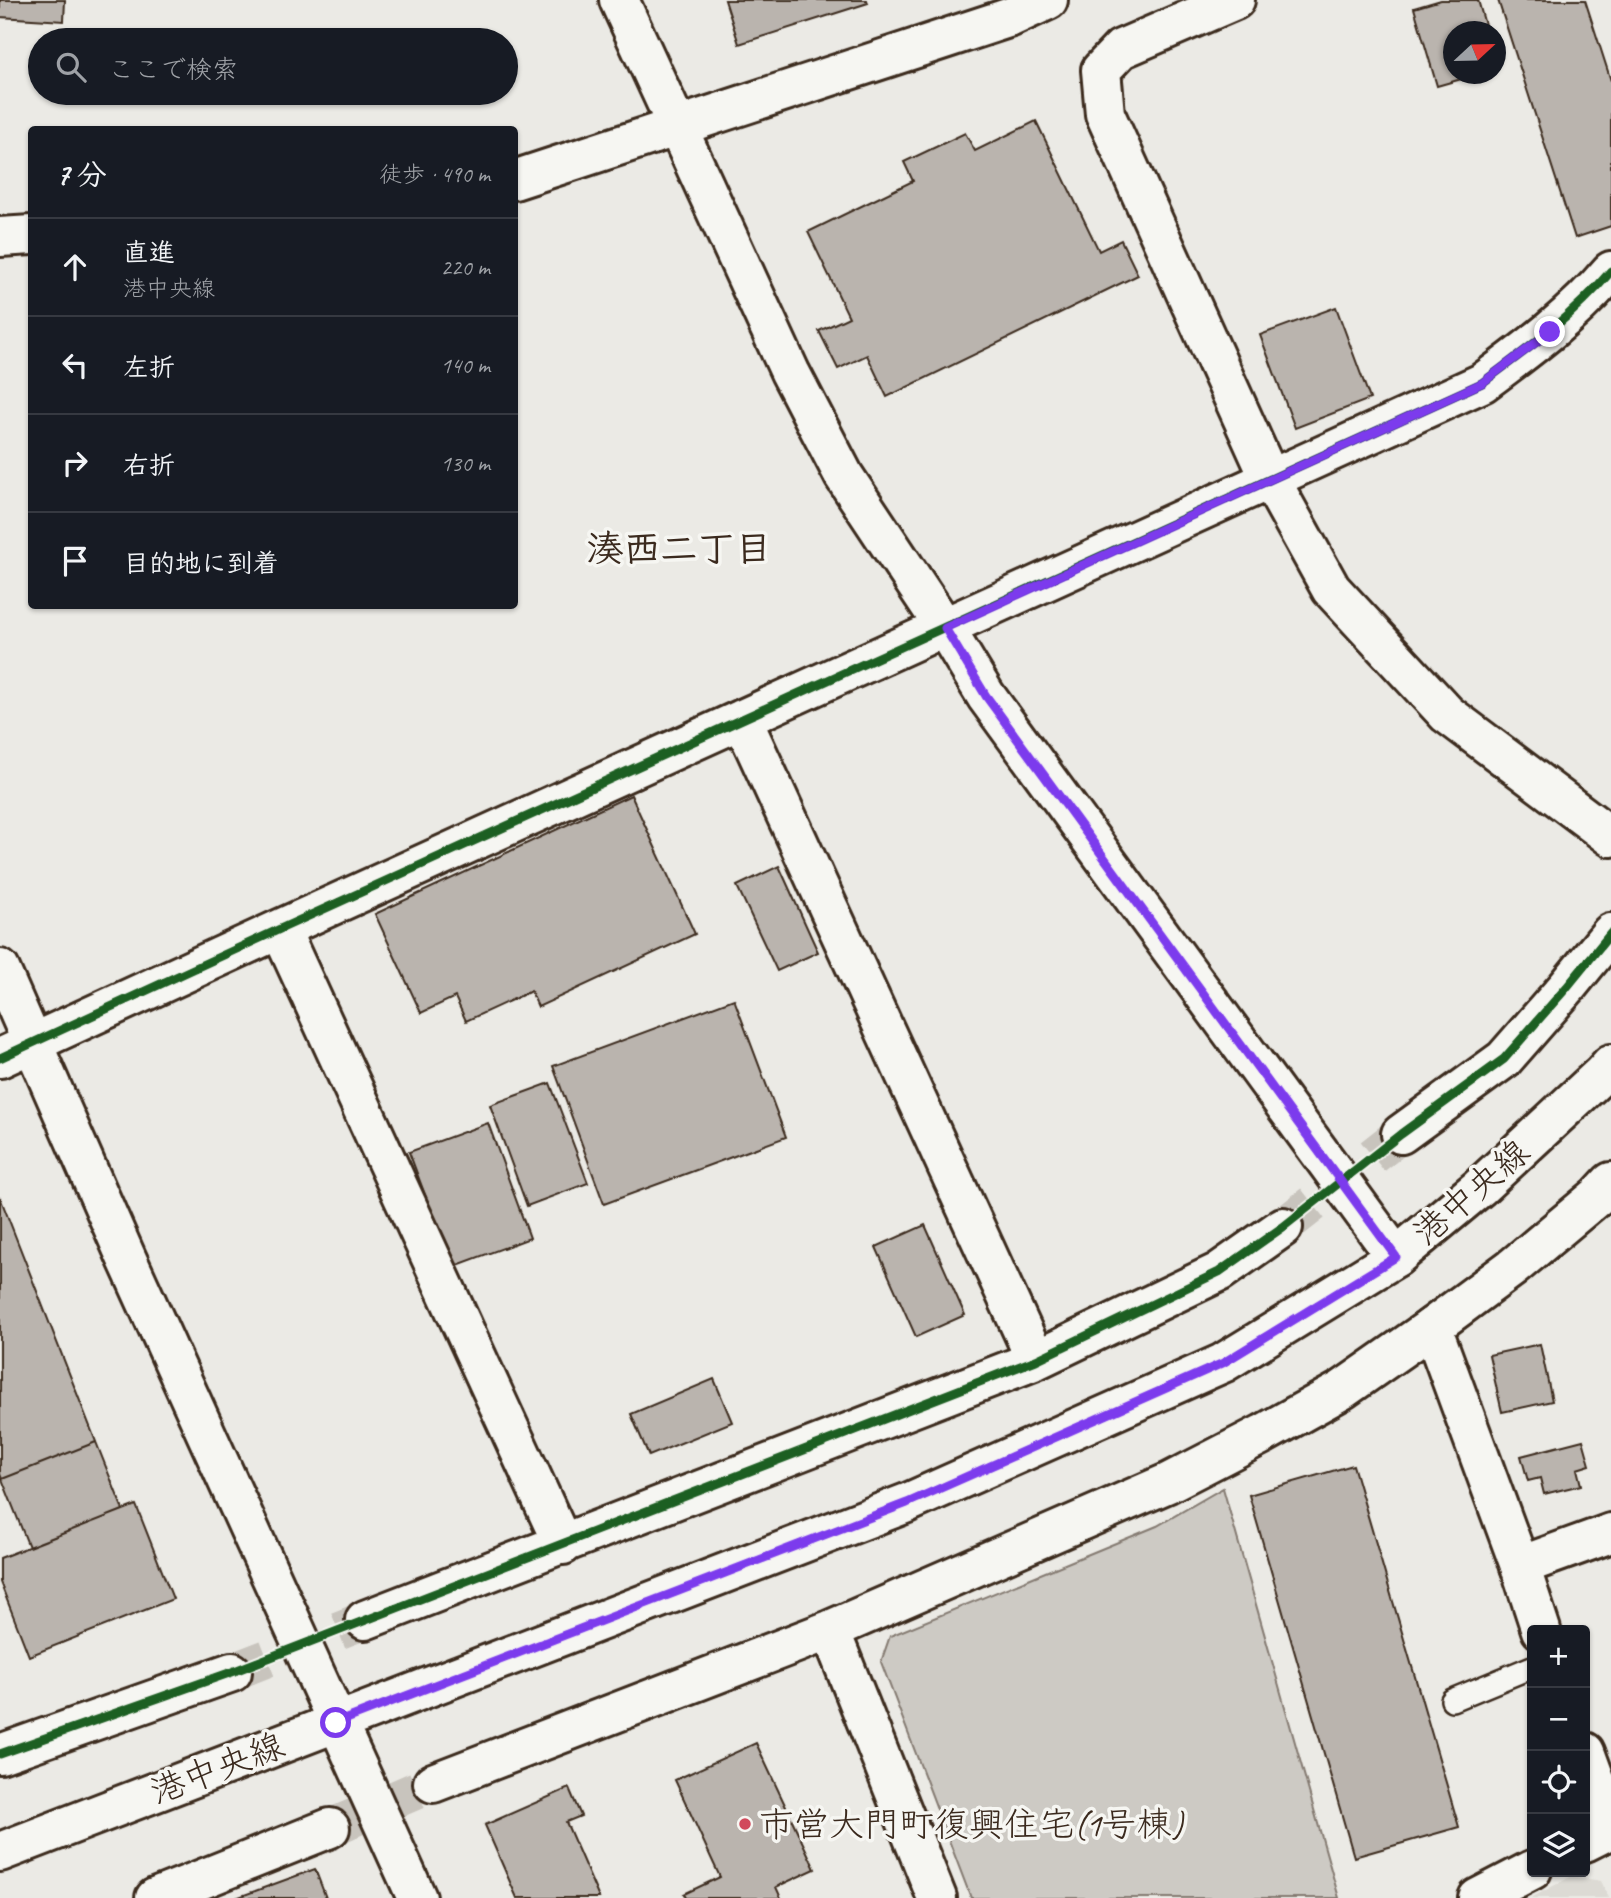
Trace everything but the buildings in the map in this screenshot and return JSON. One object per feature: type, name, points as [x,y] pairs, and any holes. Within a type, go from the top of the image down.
[{"type":"street","points":[[619,0],[790,372],[845,476],[945,628],[986,696],[1396,1257]]},
{"type":"street","points":[[518,179],[1011,17],[1048,0]]},
{"type":"street","points":[[1235,0],[1121,49],[1101,71],[1105,114],[1270,479],[1331,589],[1447,714],[1611,837]]},
{"type":"street","points":[[0,237],[28,235]]},
{"type":"street","points":[[16,1051],[1482,383],[1606,286]]},
{"type":"street","points":[[742,719],[1036,1360]]},
{"type":"street","points":[[280,929],[563,1545]]},
{"type":"street","points":[[1401,1134],[1504,1059],[1611,933]]},
{"type":"street","points":[[0,969],[16,1051],[132,1270],[417,1898]]},
{"type":"street","name":"港中央線","points":[[0,1852],[907,1503],[1223,1363],[1396,1257],[1479,1188],[1611,1063]]},
{"type":"street","points":[[433,1783],[830,1630],[1180,1477],[1342,1390],[1607,1202]]},
{"type":"street","points":[[365,1620],[1036,1360],[1219,1272],[1283,1227]]},
{"type":"street","points":[[1432,1327],[1539,1625]]},
{"type":"street","points":[[1520,1566],[1611,1533]]},
{"type":"street","points":[[830,1630],[937,1898]]},
{"type":"street","points":[[0,1754],[232,1672]]},
{"type":"street","points":[[1590,1766],[1611,1826],[1590,1840]]},
{"type":"street","points":[[155,1898],[330,1828]]},
{"type":"street","points":[[1478,1898],[1527,1873]]},
{"type":"lane","points":[[1452,1700],[1527,1669]]},
{"type":"shaded area","points":[[1223,1488],[1339,1898],[971,1898],[881,1662],[890,1636],[1157,1526]]},
{"type":"shaded area","points":[[1570,1877],[1578,1877],[1601,1881],[1609,1898],[1531,1898]]},
{"type":"tunnel","points":[[1283,1227],[1401,1134]]},
{"type":"tunnel","points":[[232,1672],[365,1620]]},
{"type":"tunnel","points":[[330,1828],[433,1783]]},
{"type":"cycle path","points":[[0,1058],[1482,383],[1566,317],[1611,271]]},
{"type":"cycle path","points":[[0,1754],[232,1672],[1036,1360],[1219,1272],[1283,1227],[1401,1134],[1504,1059],[1611,933]]},
{"type":"place","name":"市営大門町復興住宅(1号棟)","points":[[745,1824]]},
{"type":"district","name":"湊西二丁目","points":[[679,548]]},
{"type":"route","points":[[336,1723],[907,1503],[1223,1363],[1396,1257],[986,696],[945,628],[1482,383],[1550,332]]}]
